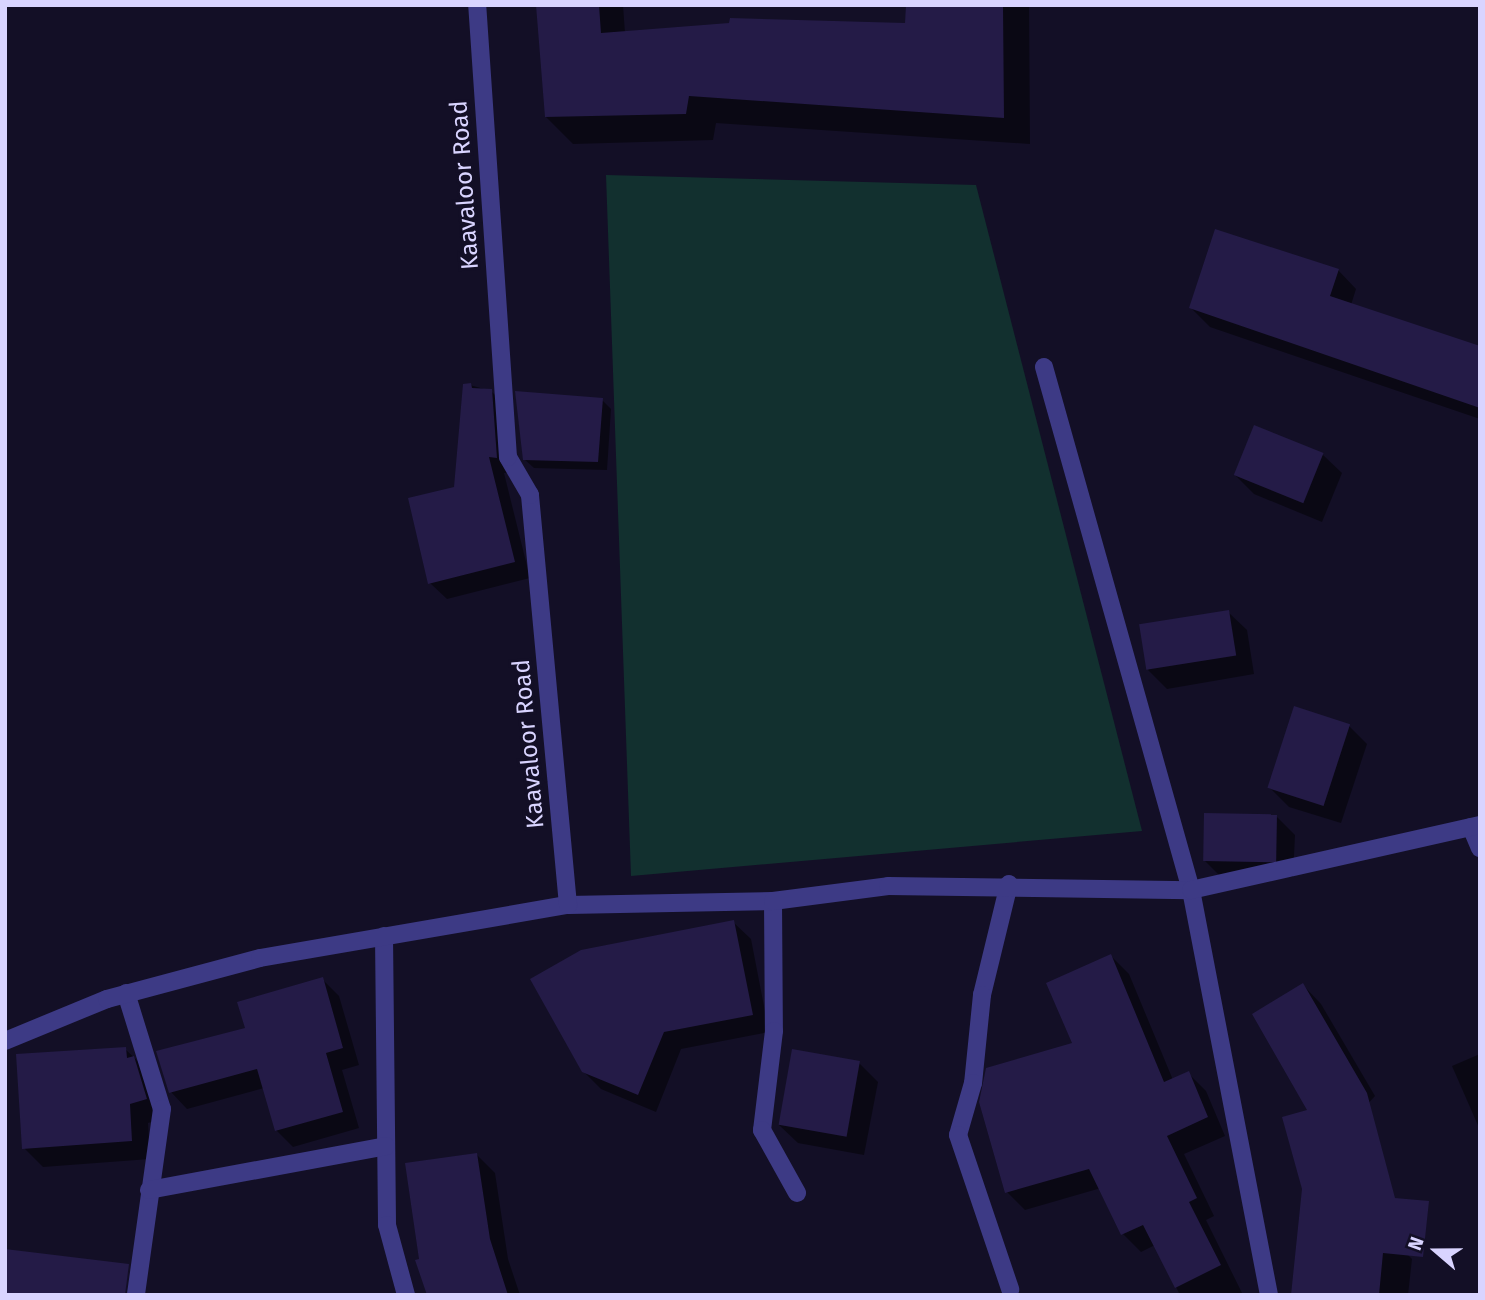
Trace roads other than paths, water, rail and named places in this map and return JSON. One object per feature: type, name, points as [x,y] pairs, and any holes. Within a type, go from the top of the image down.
[{"type":"street","name":"Kaavaloor Road","points":[[477,5],[508,457],[530,495],[568,905]]},
{"type":"street","points":[[1044,368],[1191,890],[1269,1295]]},
{"type":"street","points":[[5,1041],[125,993],[260,958],[568,905],[773,901],[888,886],[1009,884],[1191,890],[1475,826],[1480,848]]},
{"type":"street","points":[[1009,884],[982,995],[973,1083],[958,1135],[1010,1289]]},
{"type":"street","points":[[773,901],[774,1031],[762,1130],[797,1193]]},
{"type":"street","points":[[384,936],[387,1225],[406,1295]]},
{"type":"street","points":[[125,993],[162,1109],[136,1295]]},
{"type":"street","points":[[149,1190],[386,1146]]}]
